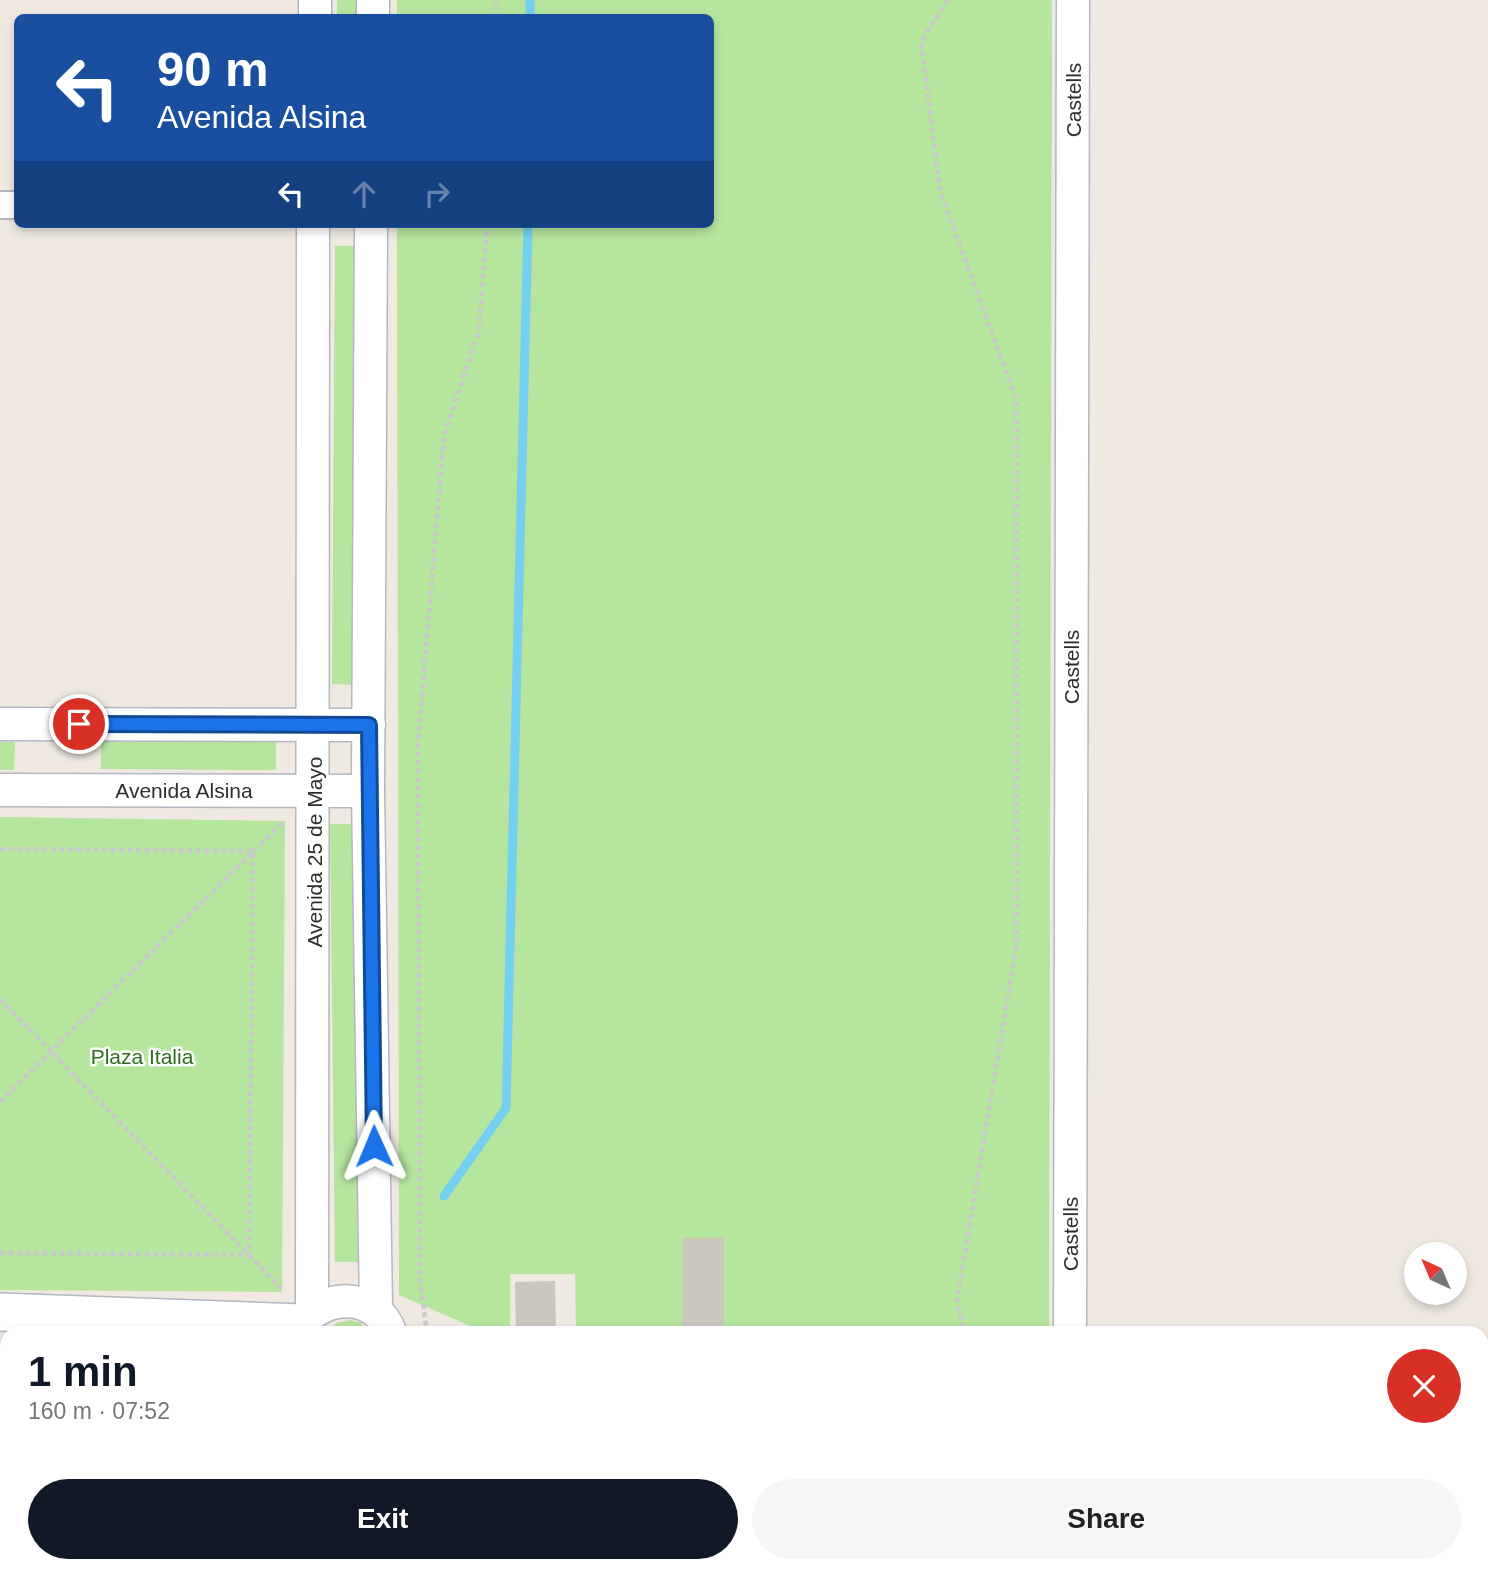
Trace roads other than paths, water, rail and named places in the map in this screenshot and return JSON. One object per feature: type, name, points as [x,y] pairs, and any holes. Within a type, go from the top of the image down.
[{"type":"main road","points":[[0,1312],[305,1321]]},
{"type":"street","name":"Castells","points":[[1070,1326],[1073,0]]},
{"type":"street","name":"Avenida 25 de Mayo","points":[[305,1321],[314,791],[313,228]]},
{"type":"street","points":[[371,228],[368,791],[384,1322]]},
{"type":"street","points":[[0,724],[369,725]]},
{"type":"street","name":"Avenida Alsina","points":[[0,790],[368,791]]},
{"type":"street","points":[[305,1321],[333,1301],[356,1301],[384,1322]]},
{"type":"waterway","points":[[530,0],[530,14]]},
{"type":"waterway","points":[[444,1196],[506,1108],[528,228]]},
{"type":"park label","name":"Plaza Italia","points":[[142,1056]]}]
